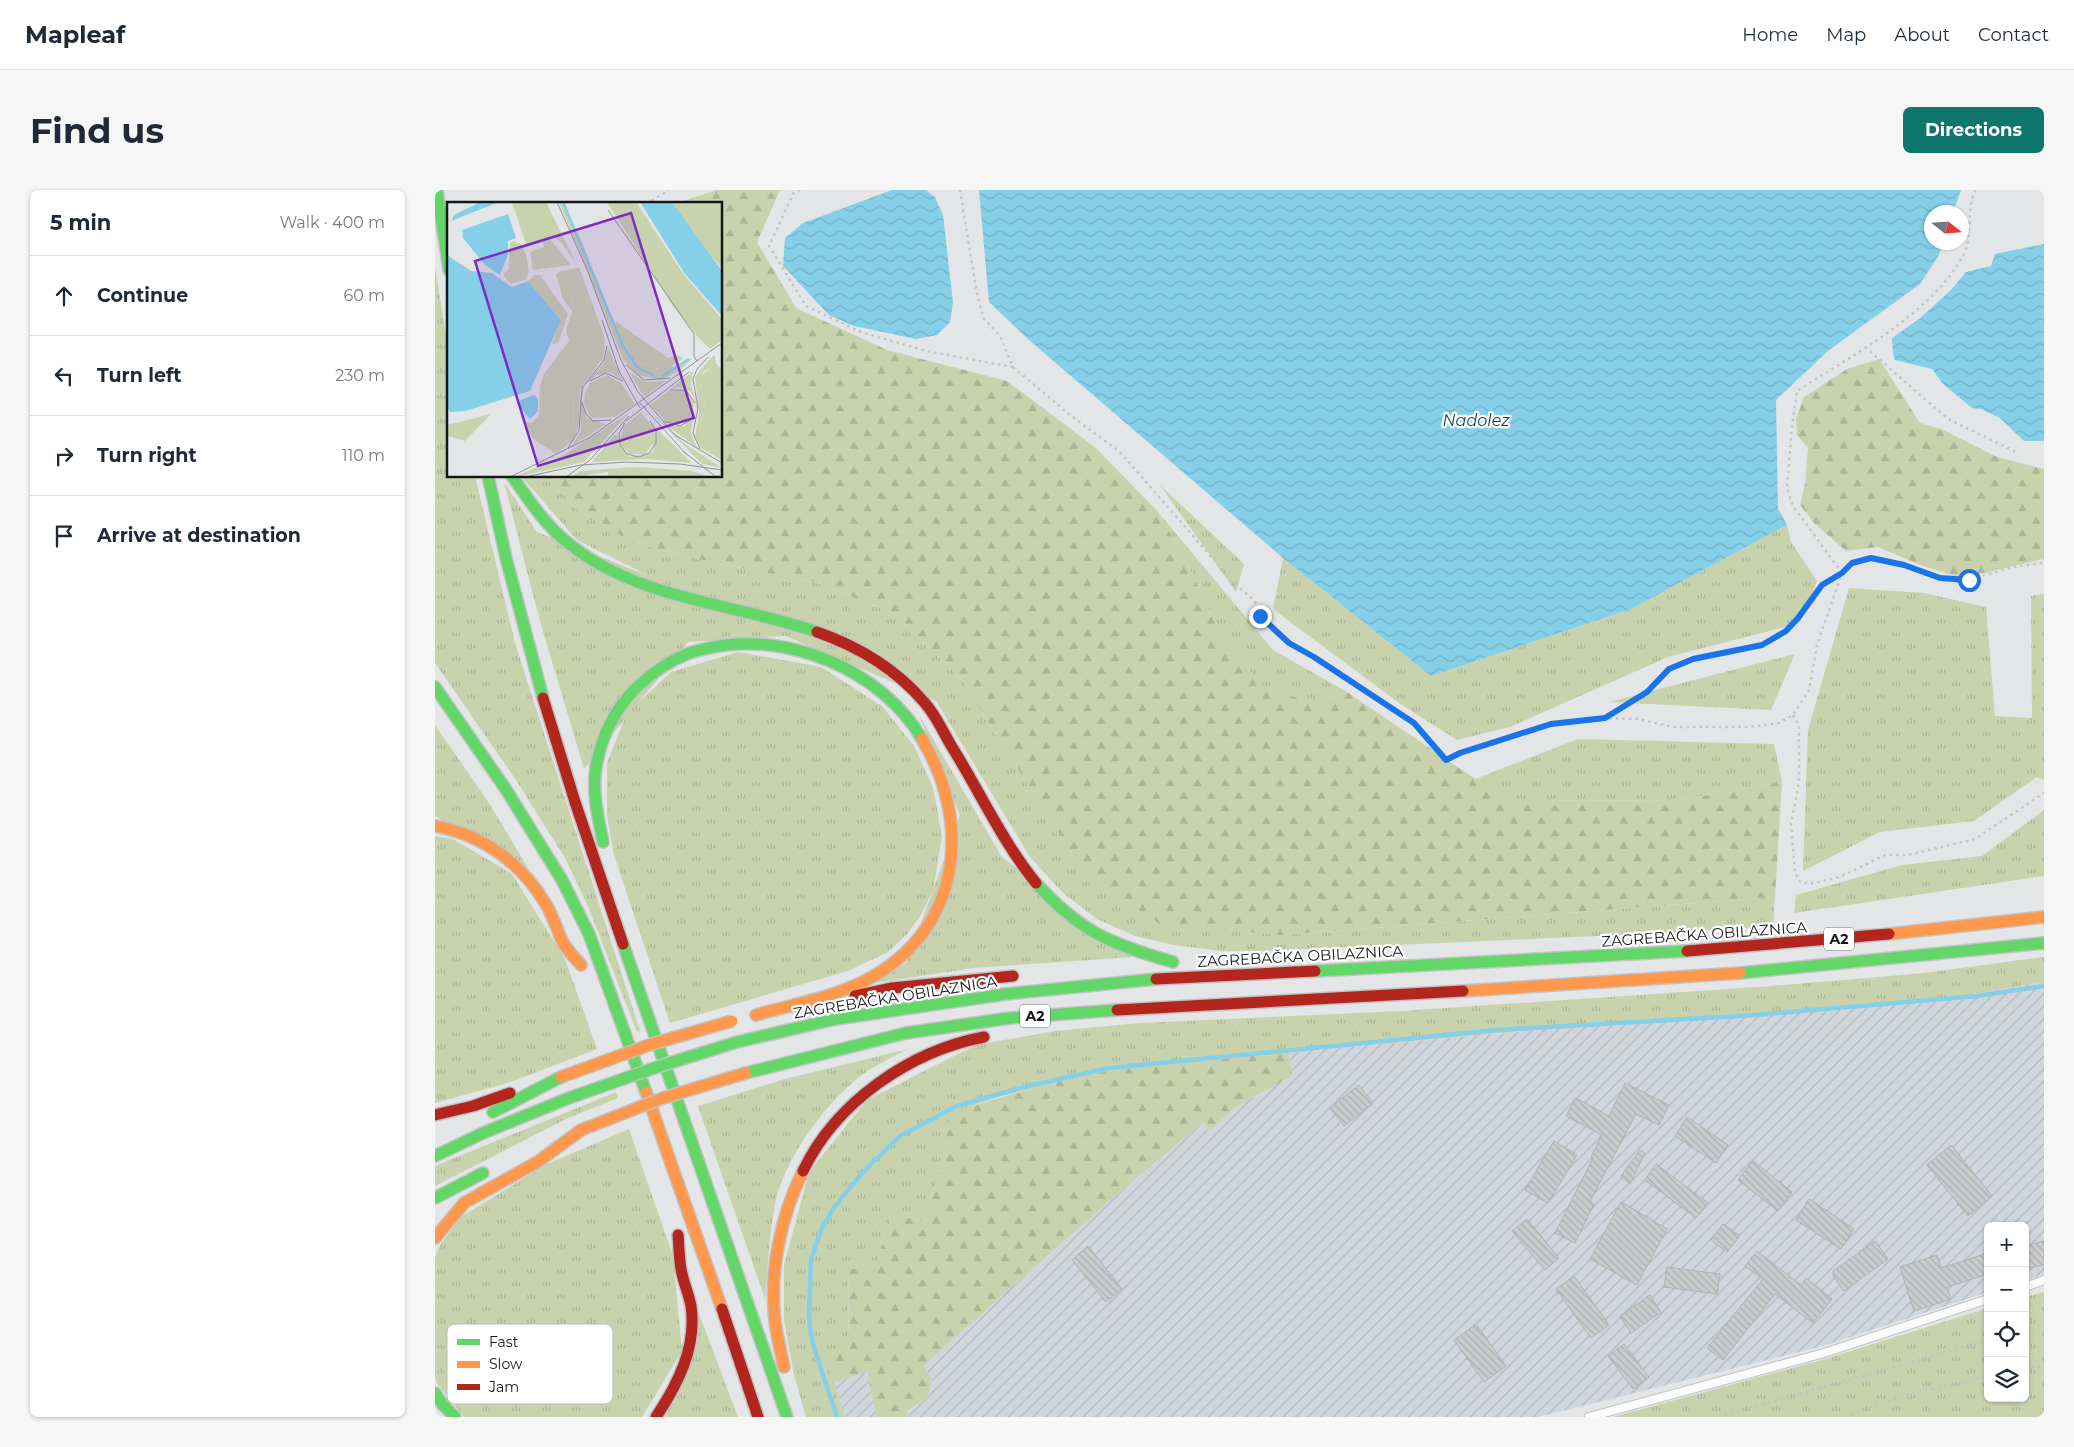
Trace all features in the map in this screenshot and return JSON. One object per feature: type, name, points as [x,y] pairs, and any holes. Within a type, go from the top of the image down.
[{"type":"highway","points":[[437,190],[447,257]]},
{"type":"highway","points":[[488,478],[521,621],[563,764],[596,865],[787,1417]]},
{"type":"highway","points":[[512,478],[545,523],[574,550],[626,580],[810,629],[852,646],[874,659],[922,699],[969,774],[1011,849],[1049,899],[1075,921],[1102,937],[1127,948],[1177,962],[1143,964]]},
{"type":"highway","points":[[435,1115],[487,1102],[653,1044],[847,988],[870,979],[889,967],[922,938],[941,903],[948,883],[953,840],[947,797],[930,752],[900,709],[888,698],[859,675],[801,651],[778,646],[727,644],[701,648],[656,669],[635,686],[618,708],[606,730],[595,778],[596,807],[604,845],[596,865]]},
{"type":"highway","points":[[435,687],[505,788],[563,880],[589,934],[696,1231],[758,1417]]},
{"type":"highway","points":[[469,735],[471,762]]},
{"type":"highway","points":[[435,826],[474,837],[504,854],[547,906],[567,948],[583,970],[559,913],[538,872]]},
{"type":"highway","name":"ZAGREBAČKA OBILAZNICA","points":[[435,1156],[483,1133],[569,1098],[660,1066],[737,1042],[836,1019],[1006,994],[1180,977],[1711,950],[1855,938],[2044,917]]},
{"type":"highway","name":"A2","points":[[581,1130],[663,1098],[746,1072],[906,1034],[1010,1018],[1139,1008],[1551,987],[1714,976],[2044,943]]},
{"type":"highway","points":[[1270,962],[1309,962],[1341,970]]},
{"type":"highway","points":[[744,1018],[892,988],[1023,975]]},
{"type":"highway","points":[[1046,1027],[1247,1002]]},
{"type":"highway","points":[[794,1417],[775,1321],[776,1263],[781,1228],[802,1169],[820,1139],[839,1116],[863,1094],[892,1074],[943,1048],[974,1038],[993,1035]]},
{"type":"highway","points":[[613,1049],[638,1122]]},
{"type":"highway","points":[[485,1116],[557,1079]]},
{"type":"highway","points":[[539,1147],[581,1130]]},
{"type":"highway","points":[[435,1238],[464,1203],[539,1161],[581,1130]]},
{"type":"highway","points":[[435,1198],[496,1166]]},
{"type":"highway","points":[[656,1417],[670,1398],[680,1377],[691,1337],[691,1308],[681,1268],[676,1231],[702,1304]]},
{"type":"highway","points":[[435,1393],[443,1405],[455,1417]]},
{"type":"lane","points":[[2029,1286],[2044,1280]]},
{"type":"lane","points":[[1589,1417],[1823,1353],[1984,1300]]},
{"type":"path","points":[[649,202],[669,190]]},
{"type":"path","points":[[800,190],[795,192],[769,246],[806,306],[861,332],[926,351],[1013,367]]},
{"type":"path","points":[[960,190],[975,288],[981,310],[984,319],[1000,336],[1013,367],[1070,415],[1120,452],[1234,583],[1255,601],[1260,616],[1289,643],[1314,657],[1414,723],[1446,760],[1460,753],[1551,724],[1605,718],[1638,719],[1673,727],[1748,728],[1779,723],[1793,715],[1809,690],[1817,645],[1842,573]]},
{"type":"path","points":[[1842,573],[1793,506],[1787,489],[1797,391],[1865,348],[1932,298],[1952,273],[1965,252],[1972,196],[1975,190]]},
{"type":"path","points":[[1865,348],[1949,418],[2016,452]]},
{"type":"path","points":[[1605,718],[1647,692],[1669,669],[1693,659],[1762,645],[1786,631],[1822,585],[1842,573],[1852,563],[1871,558],[1904,565],[1940,578],[1969,580],[2012,567],[2044,563]]},
{"type":"path","points":[[1793,715],[1799,724],[1799,782],[1791,824],[1795,873],[1800,882],[1810,884],[1840,877],[1885,855],[1908,855],[1975,839],[2044,793]]},
{"type":"path","points":[[2029,1329],[2044,1325]]},
{"type":"path","points":[[1718,1417],[1984,1341]]},
{"type":"path","points":[[2029,1368],[2044,1366]]},
{"type":"path","points":[[1845,1417],[1905,1395],[1984,1377]]},
{"type":"shaded area","points":[[2044,982],[2044,1274],[2029,1279],[2029,1222],[1984,1222],[1984,1293],[1823,1346],[1538,1417],[909,1417],[906,1413],[928,1397],[932,1380],[923,1365],[1115,1196],[1204,1122],[1209,1131],[1237,1106],[1292,1076],[1289,1052],[1592,1025],[1925,1002]]},
{"type":"shaded area","points":[[867,1372],[876,1417],[845,1417],[834,1382]]},
{"type":"green space","points":[[717,190],[780,190],[757,242],[796,308],[887,350],[1007,381],[1096,448],[1159,513],[1190,569],[1223,638],[1263,686],[1314,704],[1347,692],[1508,801],[1680,800],[1782,782],[1775,897],[1282,935],[1162,925],[1084,873],[961,679],[897,615],[815,582],[720,564],[633,543],[573,507],[554,478],[723,478],[723,202],[680,202]]},
{"type":"green space","points":[[435,267],[447,341],[447,478],[475,478],[515,643],[640,1031],[637,1032],[587,904],[565,858],[516,780],[435,663]]},
{"type":"green space","points":[[1879,359],[1920,423],[1941,429],[1997,457],[2044,469],[2044,559],[1984,573],[1955,576],[1920,565],[1878,547],[1846,551],[1814,523],[1800,505],[1805,484],[1808,448],[1797,435],[1796,419],[1804,397],[1847,369]]},
{"type":"green space","points":[[523,478],[554,478],[573,507],[633,543],[720,564],[815,582],[897,615],[961,679],[1084,873],[1282,935],[1775,897],[1773,926],[1665,933],[1259,951],[1221,951],[1173,945],[1135,936],[1097,919],[1063,893],[1030,857],[936,701],[657,580],[577,540]]},
{"type":"green space","points":[[504,482],[537,532],[800,635],[688,642],[584,769],[539,618]]},
{"type":"green space","points":[[1160,485],[1244,564],[1236,592]]},
{"type":"green space","points":[[1159,513],[1273,650],[1347,692],[1314,704],[1263,687],[1223,638],[1190,569]]},
{"type":"green space","points":[[1787,525],[1791,542],[1817,581],[1800,623],[1668,657],[1510,727],[1457,740],[1399,703],[1273,609],[1283,558],[1431,676],[1631,609]]},
{"type":"green space","points":[[1849,588],[1924,593],[1986,607],[1995,716],[2032,718],[2031,596],[2044,594],[2044,780],[2037,777],[1974,821],[1880,832],[1803,871],[1808,730]]},
{"type":"green space","points":[[738,652],[821,667],[882,706],[914,746],[933,787],[942,836],[933,890],[921,915],[907,934],[888,952],[848,971],[670,1023],[614,855],[607,816],[607,763],[627,713],[671,672]]},
{"type":"green space","points":[[1795,654],[1771,710],[1609,702]]},
{"type":"green space","points":[[919,715],[1002,857],[1133,957],[974,968],[875,983],[907,962],[960,815]]},
{"type":"green space","points":[[435,725],[491,806],[532,875],[435,816]]},
{"type":"green space","points":[[1578,739],[1774,744],[1782,782],[1680,800],[1508,801],[1475,779]]},
{"type":"green space","points":[[2044,810],[2044,876],[1794,913],[1796,895],[1902,865],[1982,856]]},
{"type":"green space","points":[[435,836],[453,839],[512,874],[565,959],[597,1049],[508,1083],[435,1103]]},
{"type":"green space","points":[[2044,957],[2044,982],[1925,1002],[1592,1025],[1210,1059],[1134,1068],[1067,1080],[998,1097],[950,1114],[945,1156],[923,1221],[892,1214],[874,1269],[848,1269],[849,1347],[827,1357],[845,1417],[806,1417],[794,1375],[784,1320],[784,1265],[809,1172],[867,1100],[976,1045],[1055,1031],[1140,1023],[1402,1011],[1772,986],[1924,973]]},
{"type":"green space","points":[[908,1049],[867,1071],[848,1086],[821,1116],[797,1151],[787,1169],[775,1204],[765,1299],[698,1106],[785,1079]]},
{"type":"green space","points":[[1289,1052],[1292,1076],[1237,1106],[1209,1131],[1204,1122],[1115,1196],[924,1365],[932,1380],[928,1397],[906,1412],[909,1417],[876,1417],[867,1372],[834,1382],[827,1357],[849,1347],[848,1269],[874,1269],[892,1214],[923,1221],[945,1156],[949,1114],[1022,1091],[1093,1074],[1177,1062]]},
{"type":"green space","points":[[616,1092],[618,1098],[566,1119],[435,1186],[435,1166]]},
{"type":"green space","points":[[629,1129],[673,1256],[682,1351],[642,1417],[464,1417],[453,1404],[613,1404],[613,1324],[447,1324],[447,1396],[435,1378],[435,1257],[440,1245],[461,1217],[547,1164]]},
{"type":"green space","points":[[2044,1292],[2044,1417],[1613,1417],[1825,1359],[1984,1309],[1984,1402],[2029,1402],[2029,1296]]},
{"type":"green space","points":[[698,1311],[738,1417],[666,1417]]},
{"type":"water","points":[[892,190],[926,190],[935,197],[943,215],[953,302],[950,322],[937,335],[916,339],[854,326],[829,315],[783,266],[785,238],[803,223]]},
{"type":"water","name":"Nadolez","points":[[979,190],[1961,190],[1956,205],[1924,205],[1924,250],[1941,250],[1920,284],[1829,350],[1776,400],[1778,508],[1787,525],[1631,609],[1431,676],[1283,558],[1029,340],[989,302]]},
{"type":"water","points":[[2044,244],[2044,441],[2024,441],[2000,418],[1981,409],[1972,408],[1943,384],[1932,369],[1895,360],[1892,338],[1919,319],[1952,289],[1966,272],[1991,266],[1995,254]]},
{"type":"building","points":[[1625,1083],[1669,1105],[1659,1125],[1636,1114],[1590,1201],[1594,1204],[1575,1243],[1555,1233],[1593,1158],[1591,1157],[1602,1135],[1566,1116],[1576,1098],[1609,1116]]},
{"type":"building","points":[[1359,1085],[1373,1103],[1344,1126],[1330,1108]]},
{"type":"building","points":[[1687,1117],[1728,1145],[1716,1163],[1675,1136]]},
{"type":"building","points":[[1554,1141],[1577,1155],[1548,1203],[1525,1190]]},
{"type":"building","points":[[1951,1145],[1992,1196],[1968,1216],[1927,1165]]},
{"type":"building","points":[[1640,1150],[1645,1153],[1630,1184],[1621,1176]]},
{"type":"building","points":[[1753,1161],[1792,1192],[1778,1211],[1738,1180]]},
{"type":"building","points":[[1656,1164],[1708,1203],[1696,1218],[1645,1180]]},
{"type":"building","points":[[1809,1199],[1854,1229],[1841,1249],[1796,1220]]},
{"type":"building","points":[[1621,1202],[1667,1229],[1637,1285],[1590,1259]]},
{"type":"building","points":[[1527,1219],[1559,1258],[1545,1270],[1512,1231]]},
{"type":"building","points":[[1723,1224],[1740,1236],[1727,1252],[1711,1240]]},
{"type":"building","points":[[1875,1241],[1888,1259],[1844,1291],[1833,1275],[1833,1271]]},
{"type":"building","points":[[2044,1241],[2044,1265],[2029,1268],[2029,1245]]},
{"type":"building","points":[[1088,1246],[1122,1289],[1106,1302],[1072,1260]]},
{"type":"building","points":[[1757,1251],[1801,1285],[1806,1278],[1832,1299],[1813,1323],[1775,1294],[1723,1360],[1707,1348],[1763,1279],[1745,1266]]},
{"type":"building","points":[[1984,1254],[1984,1275],[1947,1287],[1951,1299],[1914,1311],[1900,1267],[1937,1255],[1941,1268]]},
{"type":"building","points":[[1667,1267],[1720,1274],[1717,1294],[1664,1287]]},
{"type":"building","points":[[1574,1276],[1609,1325],[1591,1338],[1556,1289]]},
{"type":"building","points":[[1650,1295],[1661,1312],[1631,1333],[1620,1316]]},
{"type":"building","points":[[1476,1324],[1506,1366],[1484,1382],[1454,1340]]},
{"type":"building","points":[[1624,1344],[1649,1377],[1633,1389],[1608,1356]]},
{"type":"waterway","points":[[837,1417],[815,1351],[809,1315],[811,1259],[822,1228],[835,1206],[863,1172],[900,1136],[957,1106],[1024,1087],[1109,1068],[1497,1030],[1756,1015],[1977,996],[2044,986]]},
{"type":"traffic: fast","points":[[437,190],[447,257]]},
{"type":"traffic: fast","points":[[488,478],[506,558],[543,698]]},
{"type":"traffic: fast","points":[[513,478],[552,528],[568,543],[595,562],[625,577],[656,589],[817,632]]},
{"type":"traffic: fast","points":[[603,842],[596,805],[595,776],[598,756],[605,734],[629,695],[666,664],[692,652],[739,644],[769,645],[800,651],[829,661],[857,675],[883,693],[905,715],[922,739]]},
{"type":"traffic: fast","points":[[435,687],[505,788],[562,880],[589,934],[646,1092]]},
{"type":"traffic: fast","points":[[1036,883],[1052,900],[1082,925],[1114,942],[1173,962]]},
{"type":"traffic: fast","points":[[1740,973],[2044,943]]},
{"type":"traffic: fast","points":[[623,944],[787,1417]]},
{"type":"traffic: fast","points":[[1315,971],[1687,951]]},
{"type":"traffic: fast","points":[[737,1042],[836,1019],[1006,994],[1156,979]]},
{"type":"traffic: fast","points":[[746,1073],[906,1033],[1010,1018],[1117,1010]]},
{"type":"traffic: fast","points":[[569,1098],[660,1066],[737,1042]]},
{"type":"traffic: fast","points":[[493,1112],[561,1077]]},
{"type":"traffic: fast","points":[[435,1156],[483,1133],[569,1098]]},
{"type":"traffic: fast","points":[[435,1198],[483,1173]]},
{"type":"traffic: fast","points":[[435,1393],[443,1405],[455,1417]]},
{"type":"traffic: slow","points":[[756,1015],[830,995],[859,984],[902,956],[925,930],[941,901],[949,870],[952,838],[948,804],[938,771],[922,739]]},
{"type":"traffic: slow","points":[[435,826],[469,836],[500,853],[513,864],[537,891],[549,910],[562,941],[581,965]]},
{"type":"traffic: slow","points":[[1889,934],[2044,917]]},
{"type":"traffic: slow","points":[[1463,991],[1740,973]]},
{"type":"traffic: slow","points":[[561,1077],[652,1044],[732,1021]]},
{"type":"traffic: slow","points":[[581,1130],[663,1098],[746,1073]]},
{"type":"traffic: slow","points":[[646,1092],[722,1309]]},
{"type":"traffic: slow","points":[[435,1238],[464,1203],[539,1161],[581,1130]]},
{"type":"traffic: slow","points":[[784,1367],[775,1321],[775,1263],[788,1206],[803,1171]]},
{"type":"traffic: jam","points":[[817,632],[847,644],[875,660],[901,679],[924,702],[936,718],[1012,850],[1036,883]]},
{"type":"traffic: jam","points":[[543,698],[575,802],[623,944]]},
{"type":"traffic: jam","points":[[1687,951],[1889,934]]},
{"type":"traffic: jam","points":[[1156,979],[1315,971]]},
{"type":"traffic: jam","points":[[855,996],[892,988],[1013,976]]},
{"type":"traffic: jam","points":[[1117,1010],[1463,991]]},
{"type":"traffic: jam","points":[[803,1171],[817,1146],[835,1123],[855,1102],[878,1083],[903,1067],[929,1054],[956,1044],[984,1037]]},
{"type":"traffic: jam","points":[[435,1115],[473,1106],[510,1093]]},
{"type":"traffic: jam","points":[[656,1417],[672,1392],[684,1364],[691,1336],[691,1306],[681,1269],[678,1235]]},
{"type":"traffic: jam","points":[[722,1309],[758,1417]]},
{"type":"route","points":[[1260,616],[1289,643],[1314,657],[1414,723],[1446,760],[1460,753],[1551,724],[1605,718],[1647,692],[1669,669],[1693,659],[1762,645],[1786,631],[1822,585],[1842,573],[1852,563],[1871,558],[1904,565],[1940,578],[1969,580]]}]
